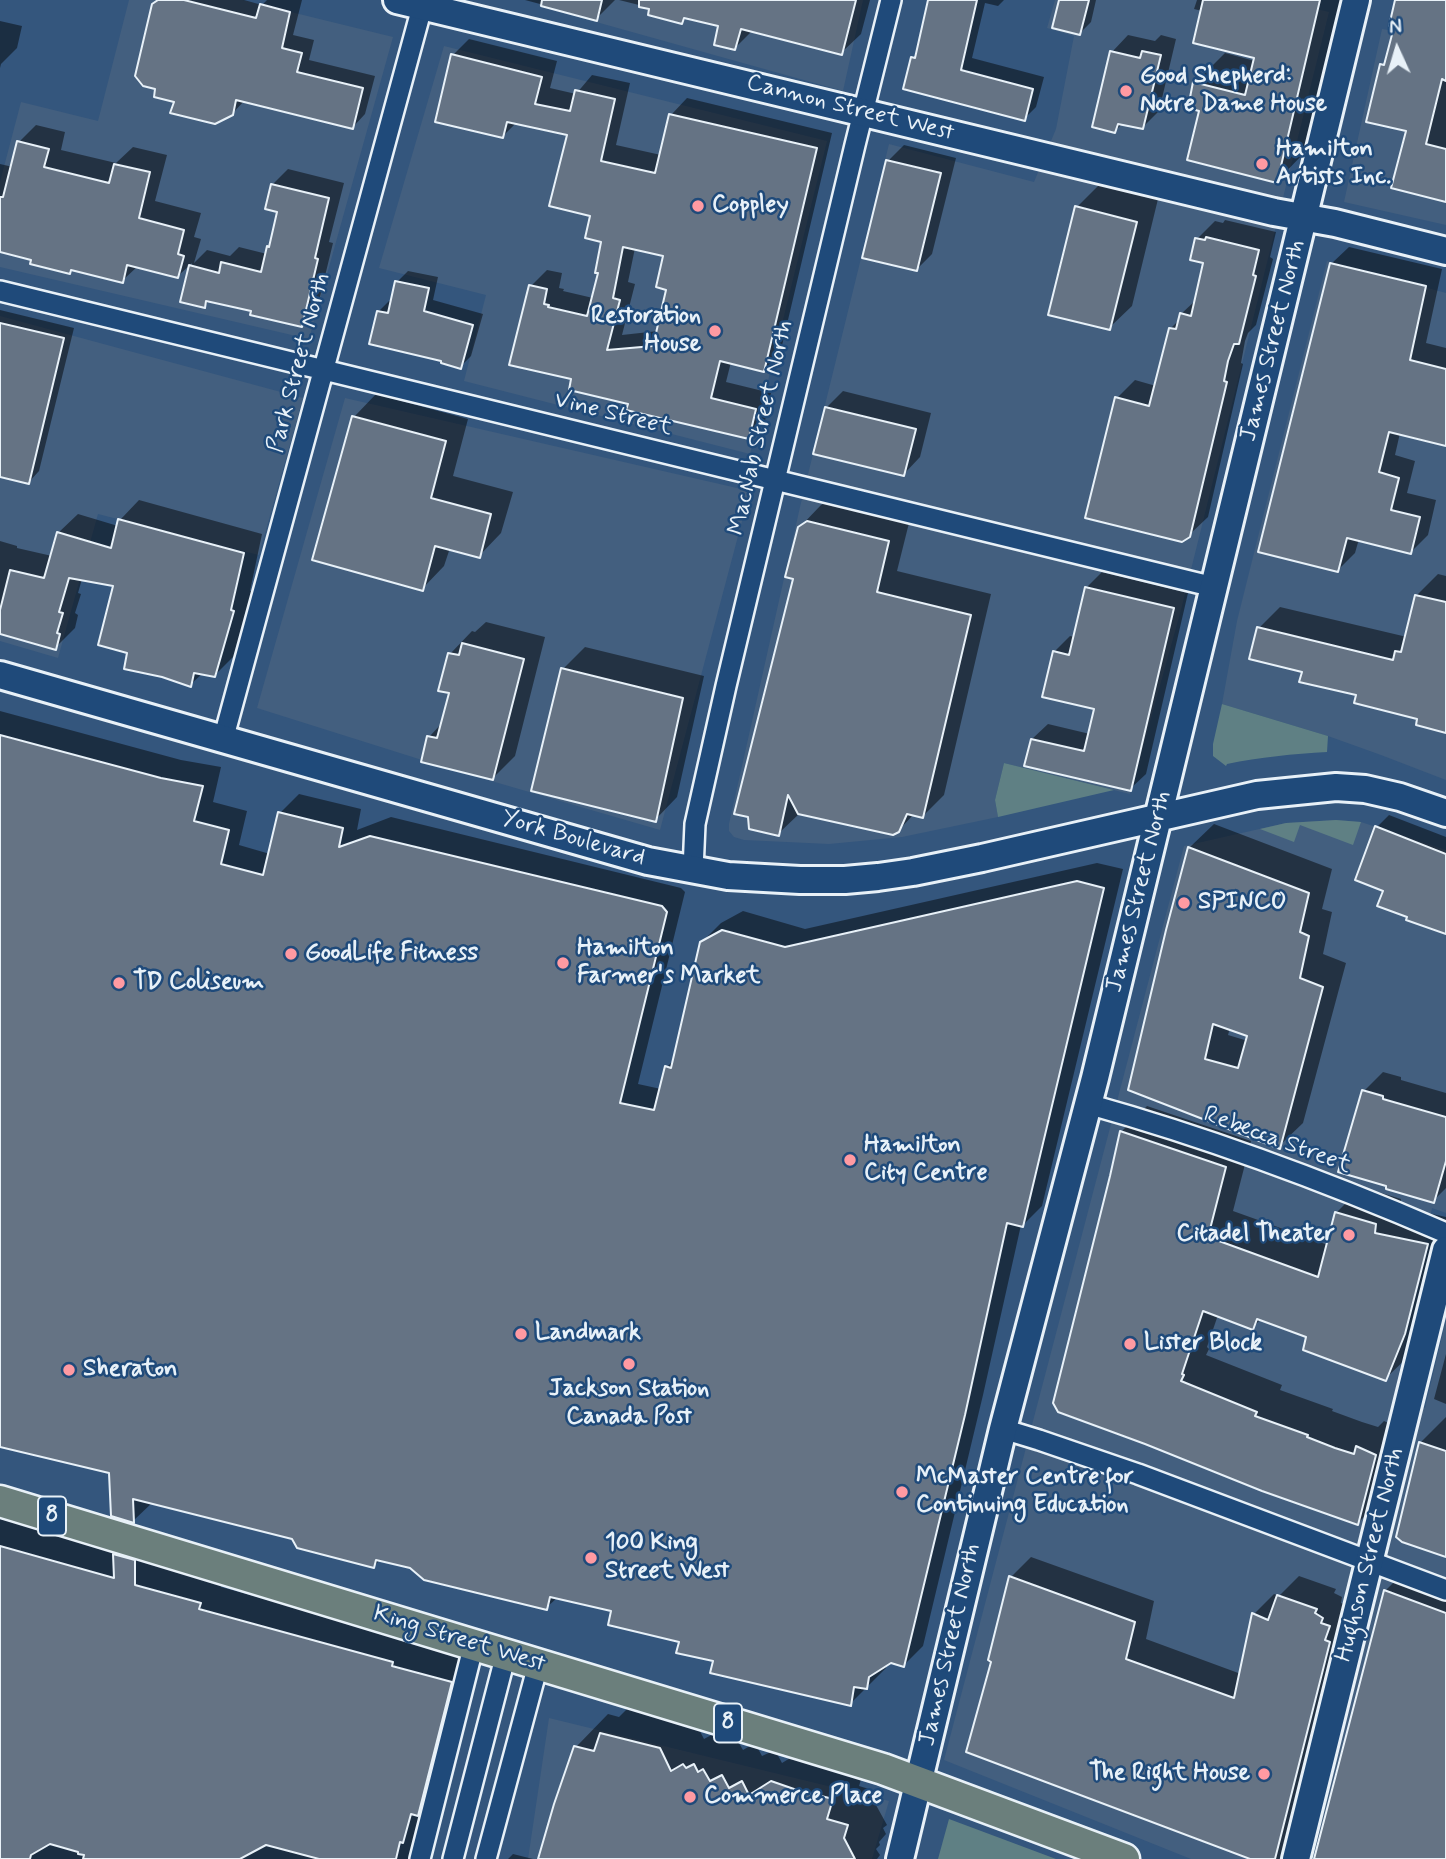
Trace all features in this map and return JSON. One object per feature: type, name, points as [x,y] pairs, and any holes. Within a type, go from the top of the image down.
[{"type":"main road","name":"Cannon Street West","points":[[397,0],[424,3],[863,113],[1274,212],[1335,223],[1446,250]]},
{"type":"main road","name":"James Street North","points":[[900,1859],[1003,1429],[1088,1104],[1356,0]]},
{"type":"main road","name":"York Boulevard","points":[[0,675],[648,861],[728,876],[845,880],[913,872],[1257,795],[1336,787],[1400,796],[1446,813]]},
{"type":"main road","name":"Hughson Street North","points":[[1296,1859],[1446,1250]]},
{"type":"main road","name":"King Street West","points":[[0,1501],[883,1769],[918,1782]]},
{"type":"main road","name":"8","points":[[918,1782],[1124,1859]]},
{"type":"street","name":"MacNab Street North","points":[[693,870],[695,824],[891,0]]},
{"type":"street","name":"Park Street North","points":[[223,740],[424,3]]},
{"type":"street","name":"Vine Street","points":[[0,291],[1214,587]]},
{"type":"street","name":"Rebecca Street","points":[[1088,1104],[1201,1139],[1307,1177],[1446,1233]]},
{"type":"street","points":[[1003,1429],[1138,1474],[1446,1590]]},
{"type":"street","points":[[420,1859],[474,1644]]},
{"type":"street","points":[[453,1859],[506,1654]]},
{"type":"street","points":[[486,1859],[538,1665]]},
{"type":"shaded area","points":[[129,0],[242,0],[393,37],[309,339],[0,267],[0,182],[21,102],[98,121]]},
{"type":"shaded area","points":[[540,0],[863,0],[843,91],[539,6]]},
{"type":"shaded area","points":[[1055,0],[1280,0],[1329,12],[1182,606],[1130,794],[1004,763],[995,800],[998,817],[902,837],[829,844],[744,840],[734,837],[729,831],[729,824],[800,507],[889,144],[1034,182],[1056,129],[1074,36],[1047,28]]},
{"type":"shaded area","points":[[1382,29],[1446,39],[1446,225],[1344,202]]},
{"type":"shaded area","points":[[444,46],[827,141],[750,454],[464,381],[486,295],[379,268]]},
{"type":"shaded area","points":[[1327,261],[1446,293],[1446,780],[1328,736],[1222,704],[1237,621]]},
{"type":"shaded area","points":[[0,316],[303,398],[259,555],[98,514],[58,658],[0,641]]},
{"type":"shaded area","points":[[345,398],[750,491],[660,830],[457,771],[257,708]]},
{"type":"shaded area","points":[[1336,820],[1361,822],[1446,850],[1446,1213],[1432,1208],[1394,1397],[1425,1408],[1446,1320],[1446,1859],[1191,1859],[944,1760],[1184,846],[1286,823]]},
{"type":"shaded area","name":"Commerce Place","points":[[549,1718],[889,1801],[872,1859],[528,1859]]},
{"type":"green space","points":[[1222,704],[1328,736],[1327,752],[1264,758],[1226,766],[1213,756]]},
{"type":"green space","points":[[1004,763],[1114,790],[998,817],[995,800]]},
{"type":"green space","points":[[1336,820],[1361,822],[1353,845],[1300,825],[1294,842],[1260,829],[1286,823]]},
{"type":"green space","points":[[949,1819],[1056,1859],[938,1859]]},
{"type":"building","points":[[158,0],[184,0],[256,18],[260,4],[290,12],[282,48],[302,53],[297,72],[363,88],[353,129],[236,100],[233,115],[215,124],[170,113],[174,102],[154,97],[155,89],[143,86],[135,76],[152,4]]},
{"type":"building","points":[[542,0],[602,0],[597,21],[541,6]]},
{"type":"building","points":[[639,0],[856,0],[842,55],[741,29],[735,50],[714,45],[718,26],[684,18],[682,24],[648,15],[649,9],[639,7]]},
{"type":"building","points":[[928,0],[977,0],[961,70],[1033,89],[1025,121],[903,89],[911,57],[915,58]]},
{"type":"building","points":[[1059,0],[1089,0],[1080,35],[1052,28]]},
{"type":"building","points":[[1203,0],[1320,0],[1277,183],[1187,160],[1199,111],[1188,108],[1193,82],[1245,95],[1254,58],[1193,43]]},
{"type":"building","points":[[1395,0],[1446,0],[1446,81],[1442,79],[1426,144],[1446,149],[1446,202],[1391,188],[1406,131],[1366,122],[1380,64],[1384,65],[1394,27],[1389,26]]},
{"type":"building","name":"Good Shepherd: Notre Dame House","points":[[1110,51],[1140,58],[1142,51],[1161,55],[1143,129],[1118,124],[1115,133],[1092,127]]},
{"type":"building","points":[[451,54],[542,77],[535,104],[570,111],[575,90],[615,99],[601,161],[655,173],[669,114],[817,148],[764,372],[720,361],[711,398],[756,409],[749,439],[626,410],[628,404],[569,390],[571,379],[509,365],[529,285],[547,289],[544,304],[549,305],[548,307],[587,316],[598,273],[595,273],[601,242],[585,238],[590,216],[549,206],[567,135],[507,122],[503,138],[435,122]],"holes":[[[623,247],[663,256],[656,287],[666,290],[653,346],[607,350],[620,300],[613,298]]]},
{"type":"building","points":[[17,141],[49,149],[44,167],[109,183],[114,164],[150,172],[139,218],[184,230],[178,254],[184,256],[178,278],[127,265],[123,283],[71,270],[70,274],[30,264],[31,260],[0,252],[0,197],[3,197]]},
{"type":"building","points":[[886,160],[941,173],[917,271],[862,258]]},
{"type":"building","points":[[271,184],[329,198],[302,327],[250,315],[251,311],[206,301],[205,308],[180,302],[189,265],[219,273],[221,262],[261,272],[277,212],[265,209]]},
{"type":"building","points":[[1075,206],[1137,222],[1110,330],[1048,315]]},
{"type":"building","points":[[1206,237],[1259,250],[1253,275],[1256,276],[1239,344],[1234,344],[1228,361],[1224,381],[1227,382],[1190,537],[1182,542],[1085,518],[1115,397],[1149,406],[1169,328],[1176,329],[1180,313],[1191,316],[1203,263],[1190,260],[1195,238],[1205,240]]},
{"type":"building","points":[[1330,263],[1426,286],[1410,360],[1446,369],[1446,446],[1389,432],[1379,472],[1399,478],[1391,510],[1420,517],[1411,554],[1347,538],[1338,572],[1258,552]]},
{"type":"building","points":[[395,281],[429,288],[424,311],[473,325],[461,369],[441,361],[369,344],[377,311],[388,313]]},
{"type":"building","points":[[0,323],[64,338],[29,484],[0,477]]},
{"type":"building","points":[[825,407],[916,429],[904,476],[813,454]]},
{"type":"building","points":[[352,416],[446,441],[431,498],[491,514],[480,558],[435,546],[423,591],[312,560]]},
{"type":"building","points":[[118,519],[244,553],[231,610],[234,611],[215,677],[194,673],[191,687],[162,677],[124,669],[127,653],[98,645],[113,586],[69,578],[59,612],[63,613],[57,633],[60,634],[56,650],[0,634],[0,610],[10,570],[44,578],[57,532],[111,548]]},
{"type":"building","points":[[807,521],[889,541],[877,592],[971,615],[923,818],[907,814],[899,832],[893,835],[798,814],[788,795],[779,836],[749,829],[748,817],[734,814],[793,579],[785,577],[798,527]]},
{"type":"building","points":[[1085,587],[1174,608],[1131,791],[1024,766],[1031,739],[1084,751],[1094,709],[1042,697],[1053,651],[1069,655]]},
{"type":"building","points":[[1415,595],[1446,602],[1446,733],[1416,725],[1417,719],[1354,703],[1356,695],[1299,682],[1302,672],[1249,659],[1257,627],[1393,660],[1395,651],[1401,652]]},
{"type":"building","points":[[462,643],[524,659],[493,780],[421,762],[427,736],[437,738],[449,693],[438,691],[448,653],[459,655]]},
{"type":"building","points":[[561,668],[683,698],[656,822],[531,791]]},
{"type":"building","points":[[0,735],[161,778],[203,786],[194,821],[229,830],[221,864],[263,875],[278,812],[343,828],[339,847],[370,836],[662,906],[667,912],[620,1103],[654,1110],[665,1066],[671,1068],[700,942],[722,930],[785,947],[1077,881],[1104,888],[1023,1227],[1007,1223],[965,1415],[904,1667],[891,1663],[869,1677],[867,1689],[854,1687],[851,1706],[710,1673],[713,1661],[676,1653],[679,1642],[608,1625],[611,1611],[550,1597],[547,1610],[424,1580],[410,1568],[376,1560],[374,1568],[297,1548],[292,1539],[133,1499],[134,1523],[111,1516],[109,1473],[0,1447]]},
{"type":"building","points":[[1375,826],[1446,854],[1446,934],[1377,906],[1383,891],[1355,880]]},
{"type":"building","points":[[1188,847],[1309,893],[1300,932],[1309,936],[1300,978],[1323,987],[1280,1149],[1128,1090]],"holes":[[[1213,1024],[1247,1036],[1238,1068],[1205,1059]]]},
{"type":"building","points":[[1362,1090],[1383,1096],[1383,1099],[1446,1117],[1446,1161],[1434,1203],[1338,1172]]},
{"type":"building","points":[[1120,1131],[1226,1167],[1208,1237],[1318,1277],[1335,1212],[1376,1224],[1375,1233],[1428,1244],[1405,1334],[1386,1381],[1303,1350],[1306,1337],[1257,1319],[1253,1330],[1203,1311],[1182,1374],[1184,1375],[1181,1381],[1257,1412],[1255,1416],[1335,1448],[1354,1454],[1356,1446],[1376,1455],[1358,1525],[1058,1412],[1053,1403]]},
{"type":"building","points":[[1419,1442],[1446,1451],[1446,1557],[1402,1542],[1396,1537]]},
{"type":"building","points":[[0,1546],[114,1578],[113,1554],[135,1560],[135,1585],[201,1603],[199,1609],[393,1662],[392,1666],[452,1682],[418,1816],[411,1814],[396,1859],[319,1859],[266,1845],[240,1859],[83,1859],[84,1855],[78,1852],[50,1844],[31,1855],[30,1859],[0,1859]]},
{"type":"building","points":[[1009,1576],[1135,1622],[1126,1659],[1234,1698],[1252,1613],[1268,1620],[1277,1595],[1317,1609],[1315,1613],[1323,1618],[1321,1623],[1330,1626],[1325,1640],[1330,1642],[1275,1859],[1250,1859],[966,1752],[991,1662],[988,1660]]},
{"type":"building","points":[[1384,1590],[1446,1613],[1446,1859],[1314,1859]]},
{"type":"building","name":"Commerce Place","points":[[600,1733],[660,1748],[671,1771],[683,1764],[686,1768],[694,1764],[698,1772],[703,1769],[710,1781],[722,1775],[729,1788],[742,1781],[749,1795],[771,1781],[833,1799],[827,1819],[848,1825],[844,1838],[855,1859],[538,1859],[574,1746],[594,1751]]},
{"type":"place","name":"Good Shepherd: Notre Dame House","points":[[1126,91]]},
{"type":"place","name":"Hamilton Artists Inc.","points":[[1262,164]]},
{"type":"place","name":"Coppley","points":[[698,206]]},
{"type":"place","name":"Restoration House","points":[[715,331]]},
{"type":"place","name":"SPINCO","points":[[1184,903]]},
{"type":"place","name":"GoodLife Fitness","points":[[291,954]]},
{"type":"place","name":"Hamilton Farmer's Market","points":[[563,963]]},
{"type":"place","name":"TD Coliseum","points":[[119,983]]},
{"type":"place","name":"Hamilton City Centre","points":[[850,1160]]},
{"type":"place","name":"Citadel Theater","points":[[1349,1235]]},
{"type":"place","name":"Landmark","points":[[521,1334]]},
{"type":"place","name":"Lister Block","points":[[1130,1344]]},
{"type":"place","name":"Jackson Station Canada Post","points":[[629,1364]]},
{"type":"place","name":"Sheraton","points":[[69,1370]]},
{"type":"place","name":"McMaster Centre for Continuing Education","points":[[902,1492]]},
{"type":"place","name":"100 King Street West","points":[[591,1558]]},
{"type":"place","name":"The Right House","points":[[1264,1774]]},
{"type":"place","name":"Commerce Place","points":[[690,1797]]}]
